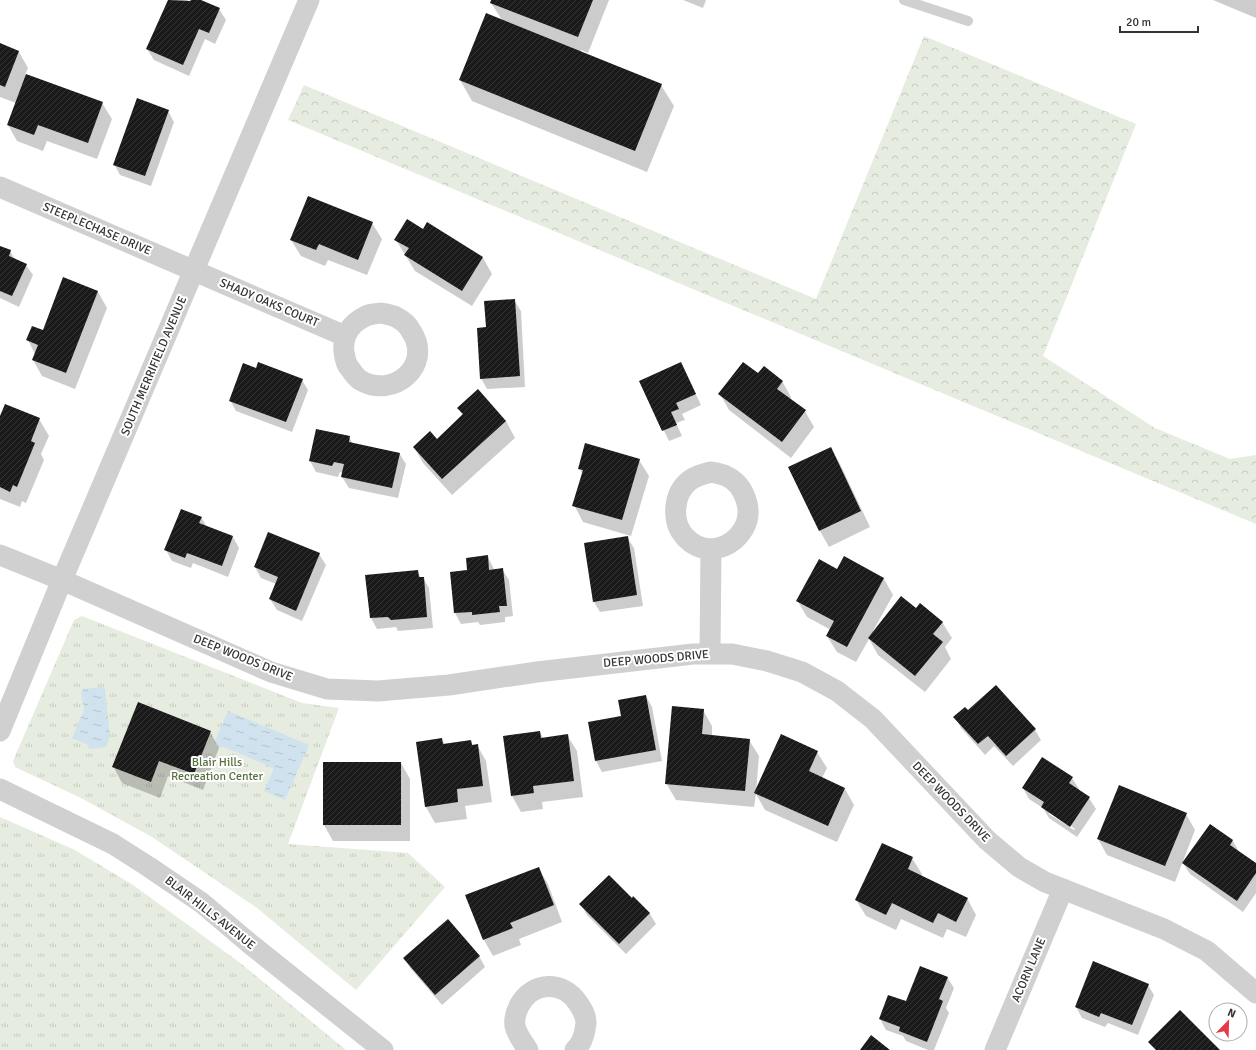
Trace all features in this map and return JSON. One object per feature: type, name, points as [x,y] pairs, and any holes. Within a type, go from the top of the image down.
[{"type":"street","name":"SOUTH MERRIFIELD AVENUE","points":[[0,731],[62,580],[309,0]]},
{"type":"street","name":"STEEPLECHASE DRIVE","points":[[0,187],[194,271]]},
{"type":"street","name":"SHADY OAKS COURT","points":[[194,271],[345,336]]},
{"type":"street","points":[[710,654],[711,549]]},
{"type":"street","name":"DEEP WOODS DRIVE","points":[[0,555],[62,580],[271,672],[327,689],[378,691],[449,685],[537,672],[693,654],[732,654],[767,661],[802,672],[837,691],[873,720],[987,840],[1019,867],[1045,882],[1164,929],[1207,951],[1256,993]]},
{"type":"street","name":"BLAIR HILLS AVENUE","points":[[0,789],[113,844],[156,871],[202,903],[249,943],[383,1050]]},
{"type":"street","name":"ACORN LANE","points":[[995,1050],[1063,889]]},
{"type":"street","points":[[523,1048],[515,1026],[516,1012],[522,999],[533,990],[547,986],[561,988],[573,996],[583,1011],[586,1019],[586,1033],[575,1050]]},
{"type":"lane","points":[[904,0],[968,21]]},
{"type":"green space","points":[[924,36],[1136,124],[1043,356],[1155,428],[1230,459],[1256,455],[1256,524],[288,120],[304,85],[816,299]]},
{"type":"green space","name":"Blair Hills Recreation Center","points":[[82,616],[302,703],[339,708],[288,844],[408,853],[445,887],[356,990],[257,908],[152,837],[83,799],[15,767],[13,761],[74,620]]},
{"type":"green space","points":[[0,817],[75,850],[133,885],[239,962],[346,1050],[0,1050]]},
{"type":"water","points":[[102,687],[105,689],[110,736],[106,747],[89,749],[88,745],[72,738],[84,710],[81,693],[83,689]]},
{"type":"water","points":[[228,711],[309,745],[285,800],[264,791],[274,768],[214,743]]},
{"type":"building","points":[[168,0],[201,0],[220,8],[209,33],[199,29],[183,65],[146,49]]},
{"type":"building","points":[[491,0],[593,0],[578,37],[490,3]]},
{"type":"building","points":[[486,13],[662,84],[635,151],[459,80]]},
{"type":"building","points":[[0,43],[19,51],[5,87],[0,85]]},
{"type":"building","points":[[26,74],[103,102],[88,143],[38,125],[34,135],[7,125]]},
{"type":"building","points":[[137,98],[169,110],[145,176],[113,165]]},
{"type":"building","points":[[308,196],[373,222],[358,260],[319,244],[316,250],[290,240]]},
{"type":"building","points":[[407,219],[423,229],[427,222],[483,257],[462,291],[404,255],[409,248],[394,240]]},
{"type":"building","points":[[0,246],[11,250],[9,256],[27,264],[12,296],[0,291]]},
{"type":"building","points":[[63,277],[98,291],[66,373],[32,360],[38,345],[26,340],[32,326],[43,330]]},
{"type":"building","points":[[515,299],[520,376],[480,379],[477,328],[486,327],[484,301]]},
{"type":"building","points":[[258,362],[303,379],[286,422],[229,401],[243,363],[256,368]]},
{"type":"building","points":[[681,362],[696,394],[676,403],[679,409],[671,412],[677,425],[662,431],[639,381]]},
{"type":"building","points":[[743,362],[758,373],[764,366],[783,381],[777,389],[806,410],[782,442],[718,394]]},
{"type":"building","points":[[478,389],[506,421],[442,479],[413,447],[430,431],[437,439],[463,414],[457,408]]},
{"type":"building","points":[[5,404],[40,418],[31,441],[35,443],[17,487],[13,485],[10,492],[0,487],[0,416]]},
{"type":"building","points":[[316,429],[350,436],[349,442],[400,453],[392,488],[341,477],[344,464],[334,462],[332,466],[309,461]]},
{"type":"building","points":[[585,443],[640,459],[622,520],[572,506],[583,470],[578,469]]},
{"type":"building","points":[[831,447],[861,511],[819,531],[788,467]]},
{"type":"building","points":[[181,509],[202,517],[199,523],[233,536],[222,566],[187,553],[185,558],[164,550]]},
{"type":"building","points":[[268,532],[320,553],[296,611],[269,599],[278,577],[254,567]]},
{"type":"building","points":[[628,536],[637,595],[593,602],[584,543]]},
{"type":"building","points":[[488,555],[489,570],[503,568],[507,606],[499,606],[500,612],[472,615],[472,612],[454,613],[450,572],[467,570],[466,558]]},
{"type":"building","points":[[844,556],[884,578],[847,647],[826,636],[834,621],[796,601],[819,559],[837,569]]},
{"type":"building","points":[[418,570],[419,577],[424,577],[427,617],[391,620],[388,617],[370,618],[365,575]]},
{"type":"building","points":[[901,596],[916,608],[920,603],[943,622],[933,634],[943,642],[915,676],[868,638]]},
{"type":"building","points":[[996,685],[1036,729],[1006,756],[988,736],[978,744],[953,717],[965,707],[968,710]]},
{"type":"building","points":[[646,695],[656,750],[595,761],[588,722],[621,716],[618,700]]},
{"type":"building","points":[[138,702],[211,731],[194,774],[159,761],[151,782],[112,767]]},
{"type":"building","points":[[672,706],[704,709],[702,734],[750,739],[745,791],[665,784]]},
{"type":"building","points":[[540,731],[541,738],[568,734],[574,781],[533,786],[534,793],[511,796],[503,736]]},
{"type":"building","points":[[781,734],[818,751],[809,771],[845,788],[828,826],[754,793]]},
{"type":"building","points":[[442,738],[443,744],[471,740],[472,745],[478,744],[483,786],[457,789],[458,802],[425,807],[416,742]]},
{"type":"building","points":[[1042,757],[1073,777],[1069,783],[1090,797],[1070,827],[1041,807],[1044,802],[1022,788]]},
{"type":"building","points":[[323,762],[401,762],[401,825],[323,825]]},
{"type":"building","points":[[1119,785],[1187,813],[1165,866],[1097,839]]},
{"type":"building","points":[[1210,824],[1233,840],[1230,845],[1256,863],[1256,873],[1237,901],[1182,863]]},
{"type":"building","points":[[882,843],[913,857],[908,869],[968,898],[956,922],[938,913],[933,923],[892,903],[886,915],[855,900]]},
{"type":"building","points":[[539,867],[554,905],[510,923],[513,928],[483,940],[465,895]]},
{"type":"building","points":[[609,875],[632,898],[633,896],[650,913],[619,944],[579,904]]},
{"type":"building","points":[[448,919],[480,956],[435,995],[403,958]]},
{"type":"building","points":[[1093,961],[1149,984],[1132,1025],[1101,1013],[1099,1017],[1075,1007]]},
{"type":"building","points":[[920,966],[948,977],[939,999],[943,1001],[927,1042],[899,1031],[900,1027],[879,1019],[888,995],[906,1001]]},
{"type":"building","points":[[1180,1010],[1208,1038],[1208,1042],[1212,1042],[1220,1050],[1156,1050],[1148,1042]]},
{"type":"building","points":[[871,1035],[890,1050],[860,1050]]}]
